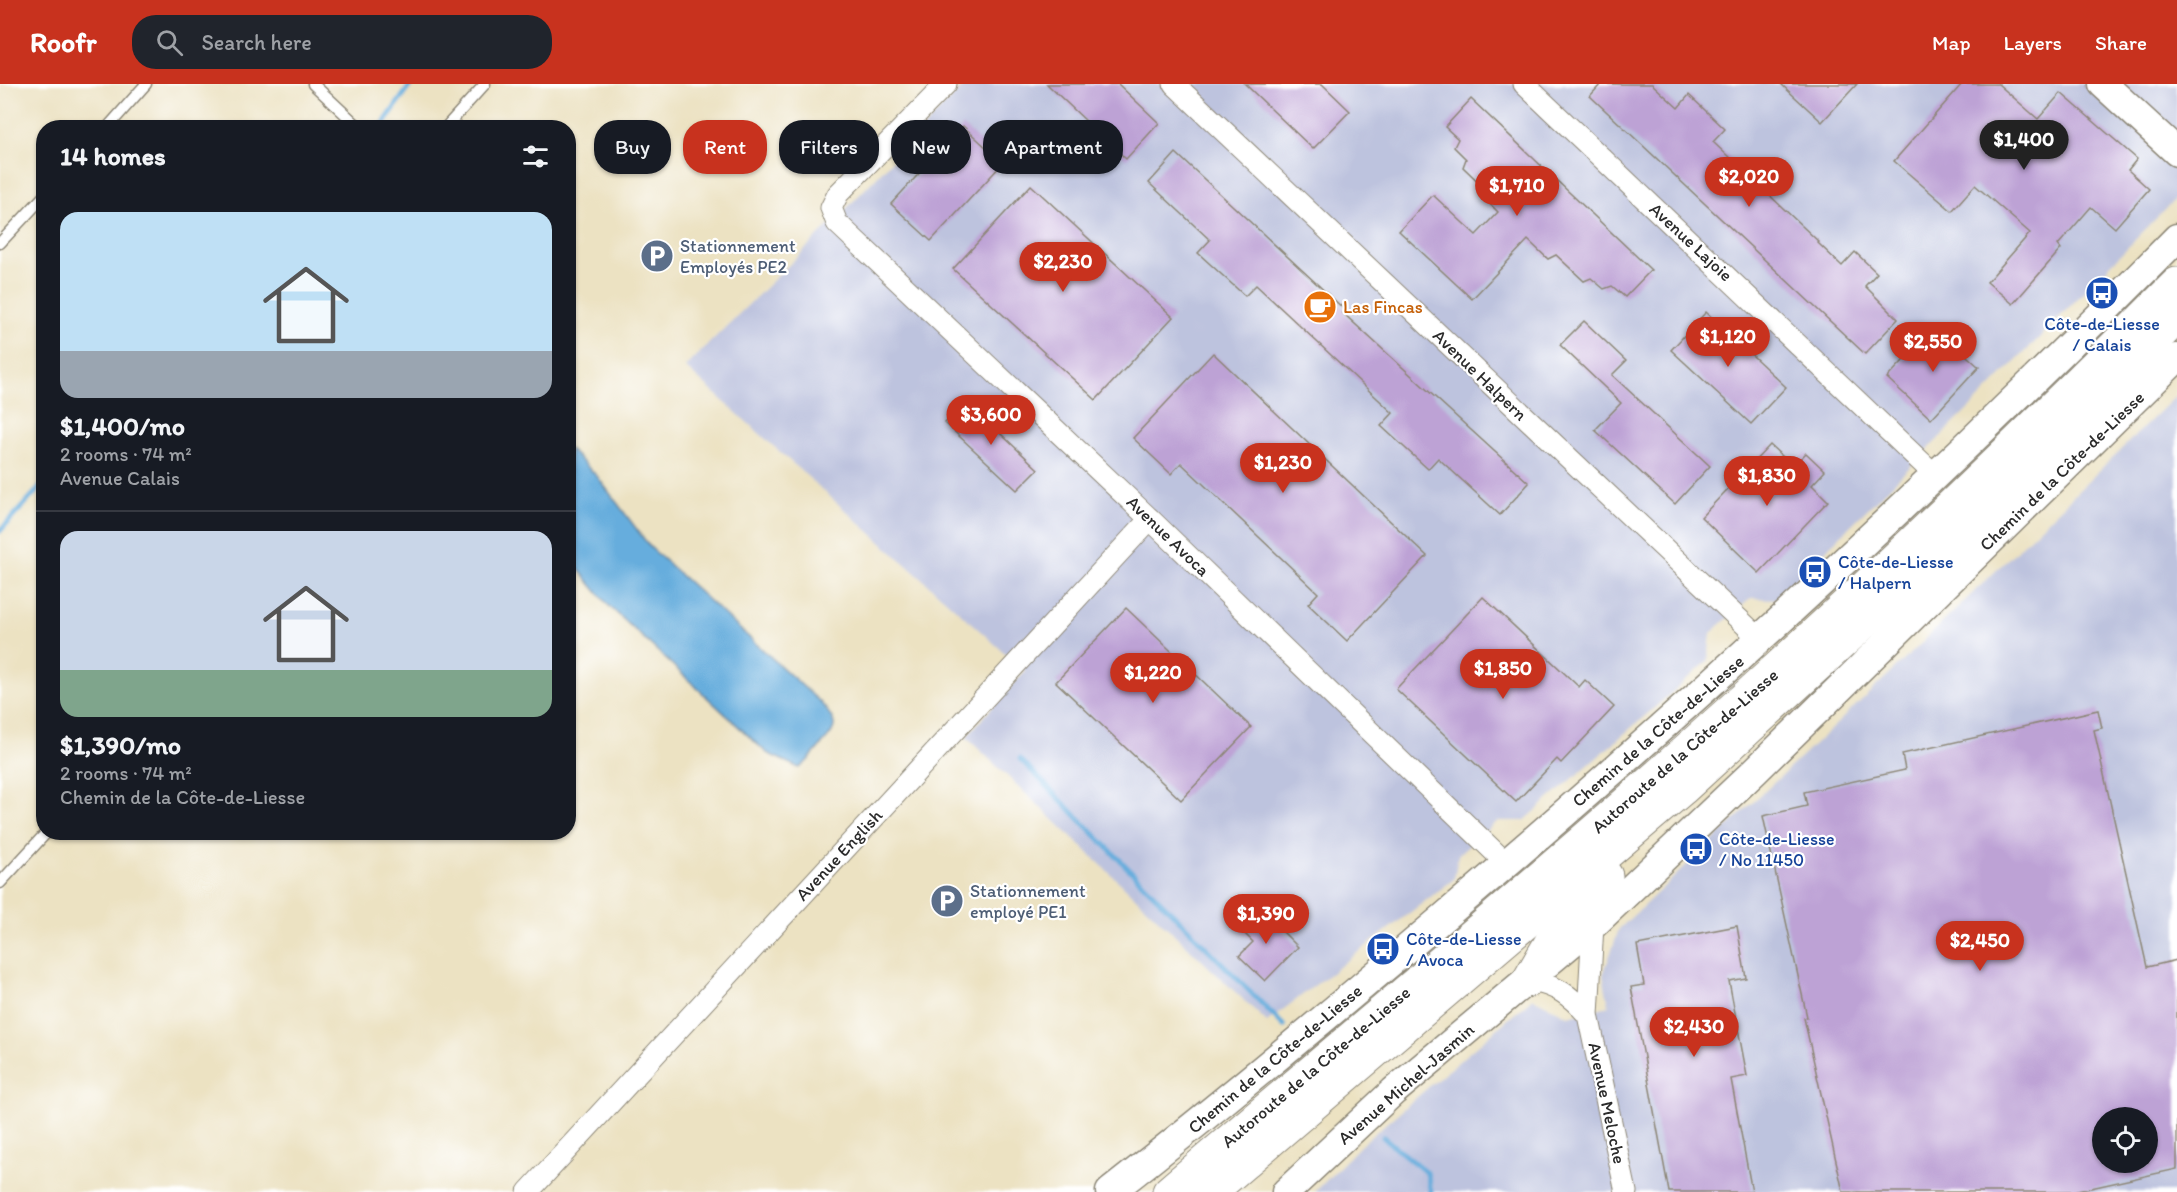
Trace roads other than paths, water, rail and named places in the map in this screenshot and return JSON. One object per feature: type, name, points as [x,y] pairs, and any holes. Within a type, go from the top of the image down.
[{"type":"highway","name":"Autoroute de la Côte-de-Liesse","points":[[1169,1192],[1581,842],[1794,654],[2029,432],[2177,284]]},
{"type":"highway","name":"Autoroute de la Côte-de-Liesse","points":[[1210,1192],[1682,789],[1944,549],[2177,317]]},
{"type":"highway","points":[[1529,980],[1560,927],[1682,789]]},
{"type":"main road","points":[[2103,84],[2177,152]]},
{"type":"main road","name":"Chemin de la Côte-de-Liesse","points":[[1110,1192],[1295,1044],[1507,864],[1761,640],[1936,476],[2074,342],[2177,237]]},
{"type":"main road","name":"Chemin de la Côte-de-Liesse","points":[[1529,980],[1593,925],[1764,763],[2177,358]]},
{"type":"main road","name":"Avenue Michel-Jasmin","points":[[1286,1192],[1394,1091],[1529,980]]},
{"type":"street","name":"Avenue Avoca","points":[[946,84],[838,194],[831,208],[837,223],[1150,519],[1507,864]]},
{"type":"street","name":"Avenue Halpern","points":[[1174,84],[1761,640]]},
{"type":"street","name":"Avenue Lajoie","points":[[1524,84],[1936,476]]},
{"type":"street","name":"Avenue English","points":[[528,1192],[1150,519]]},
{"type":"street","name":"Avenue Meloche","points":[[1593,925],[1588,1015],[1626,1192]]},
{"type":"street","points":[[1529,980],[1554,986],[1563,991],[1572,997],[1588,1015]]},
{"type":"lane","points":[[113,120],[146,84]]},
{"type":"lane","points":[[313,84],[351,120]]},
{"type":"lane","points":[[452,120],[485,84]]},
{"type":"lane","points":[[0,243],[36,205]]},
{"type":"lane","points":[[0,883],[40,840]]},
{"type":"water","points":[[576,456],[597,476],[650,547],[820,702],[834,722],[832,732],[799,768],[767,753],[609,606],[576,566]]},
{"type":"waterway","points":[[386,120],[411,84]]},
{"type":"waterway","points":[[0,531],[36,492]]},
{"type":"waterway","points":[[1020,759],[1284,1026]]},
{"type":"waterway","points":[[1383,1137],[1427,1173],[1431,1192]]},
{"type":"place","name":"Stationnement Employés PE2","points":[[657,256]]},
{"type":"place","name":"Côte-de-Liesse / Calais","points":[[2102,293]]},
{"type":"place","name":"Las Fincas","points":[[1320,307]]},
{"type":"place","name":"Côte-de-Liesse / Halpern","points":[[1815,572]]},
{"type":"place","name":"Côte-de-Liesse / No 11450","points":[[1696,849]]},
{"type":"place","name":"Stationnement employé PE1","points":[[947,901]]},
{"type":"place","name":"Côte-de-Liesse / Avoca","points":[[1383,949]]}]
